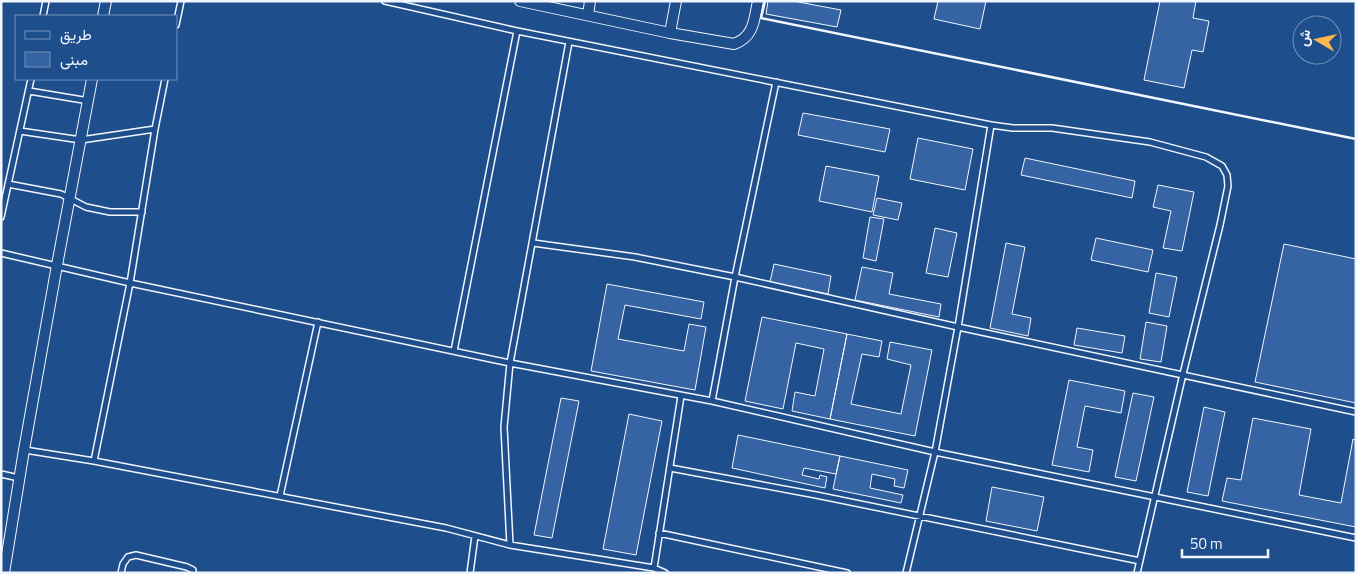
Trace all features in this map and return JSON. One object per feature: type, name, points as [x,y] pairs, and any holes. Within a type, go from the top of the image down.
[{"type":"street","points":[[103,15],[106,1]]},
{"type":"street","points":[[520,1],[670,33],[734,44],[742,41],[749,33],[753,25],[758,1]]},
{"type":"street","points":[[588,15],[590,1]]},
{"type":"street","points":[[670,33],[676,1]]},
{"type":"street","points":[[4,573],[24,450],[92,80]]},
{"type":"lane","points":[[43,15],[46,1]]},
{"type":"lane","points":[[178,15],[181,1]]},
{"type":"lane","points":[[385,1],[569,42],[992,125],[1013,128],[1052,128],[1150,142],[1206,157],[1222,166],[1227,175],[1228,186],[1220,225],[1137,573]]},
{"type":"lane","points":[[454,351],[517,31]]},
{"type":"lane","points":[[510,545],[504,427],[510,363],[569,42]]},
{"type":"lane","points":[[1,217],[31,80]]},
{"type":"lane","points":[[94,461],[130,283],[165,80]]},
{"type":"lane","points":[[712,401],[735,277],[776,82]]},
{"type":"lane","points":[[29,90],[88,101]]},
{"type":"lane","points":[[906,573],[935,452],[992,125]]},
{"type":"lane","points":[[20,131],[81,140],[155,129]]},
{"type":"lane","points":[[8,184],[61,194],[86,207],[110,212],[142,212]]},
{"type":"lane","points":[[532,243],[635,257],[735,277],[1356,412]]},
{"type":"lane","points":[[1,253],[130,283],[510,363],[712,401],[935,452],[1356,538]]},
{"type":"lane","points":[[280,496],[318,322]]},
{"type":"lane","points":[[654,568],[681,396]]},
{"type":"lane","points":[[24,450],[94,461],[280,496],[446,528],[510,545],[654,568],[665,573]]},
{"type":"lane","points":[[670,468],[816,495],[1140,561]]},
{"type":"lane","points":[[1,474],[20,478]]},
{"type":"lane","points":[[659,533],[847,573]]},
{"type":"lane","points":[[470,573],[475,536]]},
{"type":"lane","points":[[121,573],[123,564],[128,557],[136,556],[187,567],[193,570],[193,573]]},
{"type":"building","points":[[768,1],[793,1],[841,10],[837,27],[766,14]]},
{"type":"building","points":[[938,1],[986,1],[980,29],[934,19]]},
{"type":"building","points":[[1160,1],[1196,1],[1193,18],[1209,21],[1203,52],[1192,50],[1184,88],[1144,80]]},
{"type":"building","points":[[803,113],[890,129],[885,152],[798,135]]},
{"type":"building","points":[[918,138],[973,149],[965,190],[910,179]]},
{"type":"building","points":[[1025,158],[1135,181],[1132,198],[1021,175]]},
{"type":"building","points":[[826,166],[879,176],[872,212],[819,201]]},
{"type":"building","points":[[1158,185],[1194,192],[1182,251],[1163,248],[1171,211],[1153,207]]},
{"type":"building","points":[[877,198],[902,203],[898,220],[873,215]]},
{"type":"building","points":[[870,217],[884,219],[876,261],[863,258]]},
{"type":"building","points":[[935,228],[957,233],[948,277],[926,273]]},
{"type":"building","points":[[1096,238],[1153,250],[1148,272],[1091,260]]},
{"type":"building","points":[[1006,243],[1025,247],[1012,314],[1031,318],[1028,336],[990,328]]},
{"type":"building","points":[[1284,244],[1356,259],[1356,403],[1255,382]]},
{"type":"building","points":[[774,264],[831,276],[828,294],[770,282]]},
{"type":"building","points":[[862,267],[893,273],[889,294],[941,304],[939,317],[855,300]]},
{"type":"building","points":[[1156,273],[1177,277],[1169,317],[1149,313]]},
{"type":"building","points":[[607,284],[704,302],[701,319],[625,305],[618,339],[684,351],[689,324],[706,327],[695,390],[591,371]]},
{"type":"building","points":[[762,317],[847,334],[830,419],[792,411],[795,392],[815,396],[824,349],[796,343],[783,409],[745,401]]},
{"type":"building","points":[[1146,322],[1167,326],[1161,362],[1140,359]]},
{"type":"building","points":[[1077,328],[1125,336],[1122,353],[1074,345]]},
{"type":"building","points":[[847,334],[882,341],[879,357],[862,354],[851,404],[901,414],[911,365],[887,359],[890,342],[932,350],[915,436],[830,419]]},
{"type":"building","points":[[1069,380],[1125,391],[1121,413],[1085,406],[1077,447],[1093,450],[1089,472],[1052,465]]},
{"type":"building","points":[[1133,393],[1154,397],[1136,481],[1115,477]]},
{"type":"building","points":[[561,398],[579,401],[552,538],[534,535]]},
{"type":"building","points":[[1204,407],[1225,412],[1208,496],[1187,492]]},
{"type":"building","points":[[629,414],[662,421],[636,555],[603,549]]},
{"type":"building","points":[[1253,418],[1311,429],[1299,495],[1341,503],[1353,439],[1356,440],[1356,527],[1222,501],[1227,478],[1241,480]]},
{"type":"building","points":[[738,435],[840,456],[836,474],[804,468],[802,475],[819,479],[820,475],[827,477],[825,488],[732,468]]},
{"type":"building","points":[[840,456],[908,470],[904,488],[894,486],[895,479],[872,474],[870,488],[903,495],[901,503],[833,489]]},
{"type":"building","points":[[992,487],[1044,497],[1037,531],[986,521]]},
{"type":"wall","points":[[765,1],[761,18],[1356,139]]}]
